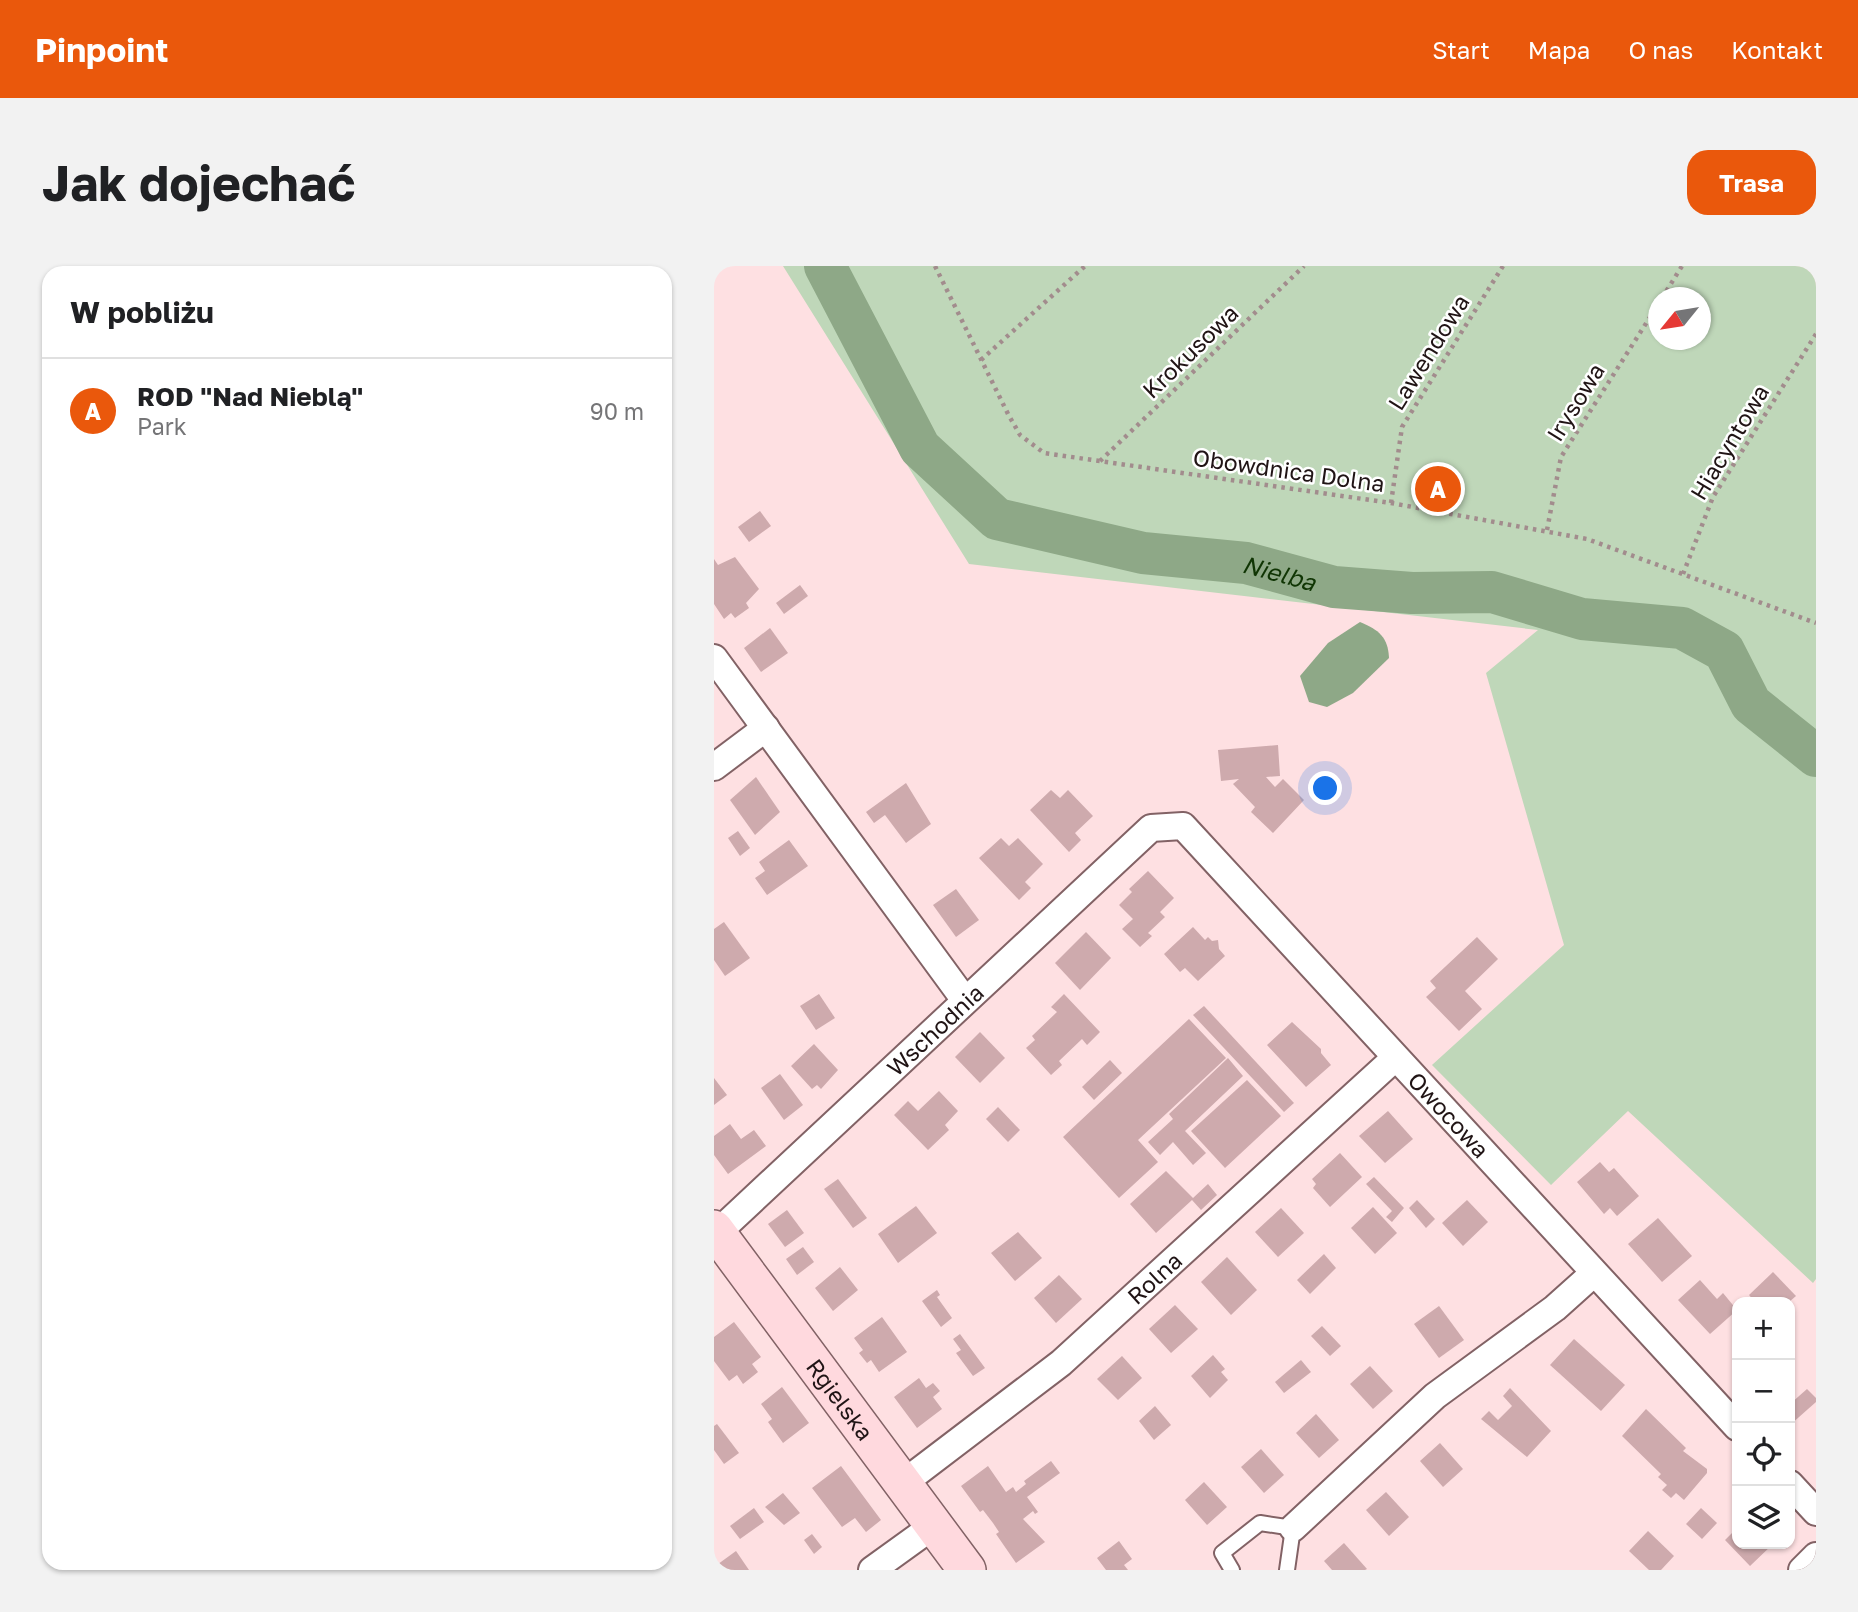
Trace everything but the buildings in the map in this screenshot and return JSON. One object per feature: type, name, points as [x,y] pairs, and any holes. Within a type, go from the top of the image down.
[{"type":"street","points":[[714,658],[964,999]]},
{"type":"street","points":[[714,766],[766,728]]},
{"type":"street","name":"Owocowa","points":[[1151,828],[1182,826],[1733,1423]]},
{"type":"street","name":"Wschodnia","points":[[715,1231],[1151,828]]},
{"type":"street","name":"Rolna","points":[[902,1484],[1061,1363],[1395,1058]]},
{"type":"street","name":"Rgielska","points":[[715,1231],[967,1570]]},
{"type":"street","points":[[1293,1528],[1434,1396],[1555,1308],[1594,1273]]},
{"type":"street","points":[[1792,1486],[1816,1512]]},
{"type":"street","points":[[872,1570],[933,1526]]},
{"type":"street","points":[[1802,1570],[1816,1556]]},
{"type":"lane","points":[[1232,1570],[1222,1553],[1260,1523],[1293,1528],[1287,1570]]},
{"type":"path","name":"Obowdnica Dolna","points":[[934,266],[1008,414],[1029,444],[1044,453],[1391,503],[1547,530],[1587,539],[1816,623]]},
{"type":"path","points":[[981,360],[1085,266]]},
{"type":"path","name":"Krokusowa","points":[[1099,461],[1304,266]]},
{"type":"path","name":"Lawendowa","points":[[1391,503],[1402,427],[1503,266]]},
{"type":"path","points":[[1669,287],[1682,266]]},
{"type":"path","name":"Irysowa","points":[[1547,530],[1561,457],[1648,319]]},
{"type":"path","name":"Hiacyntowa","points":[[1683,574],[1713,497],[1816,334]]},
{"type":"shaded area","points":[[783,266],[1816,266],[1816,1279],[1813,1283],[1628,1111],[1551,1185],[1432,1065],[1564,945],[1486,673],[1538,630],[969,564]]},
{"type":"shaded area","points":[[1360,622],[1381,635],[1387,645],[1389,658],[1353,693],[1327,707],[1309,702],[1300,676],[1328,643]]},
{"type":"waterway","name":"Nielba","points":[[825,266],[920,448],[997,519],[1143,553],[1246,563],[1334,587],[1412,593],[1492,592],[1582,619],[1682,628],[1724,651],[1751,704],[1816,756]]},
{"type":"place","name":"ROD \"Nad Nieblą\"","points":[[1438,489]]}]
